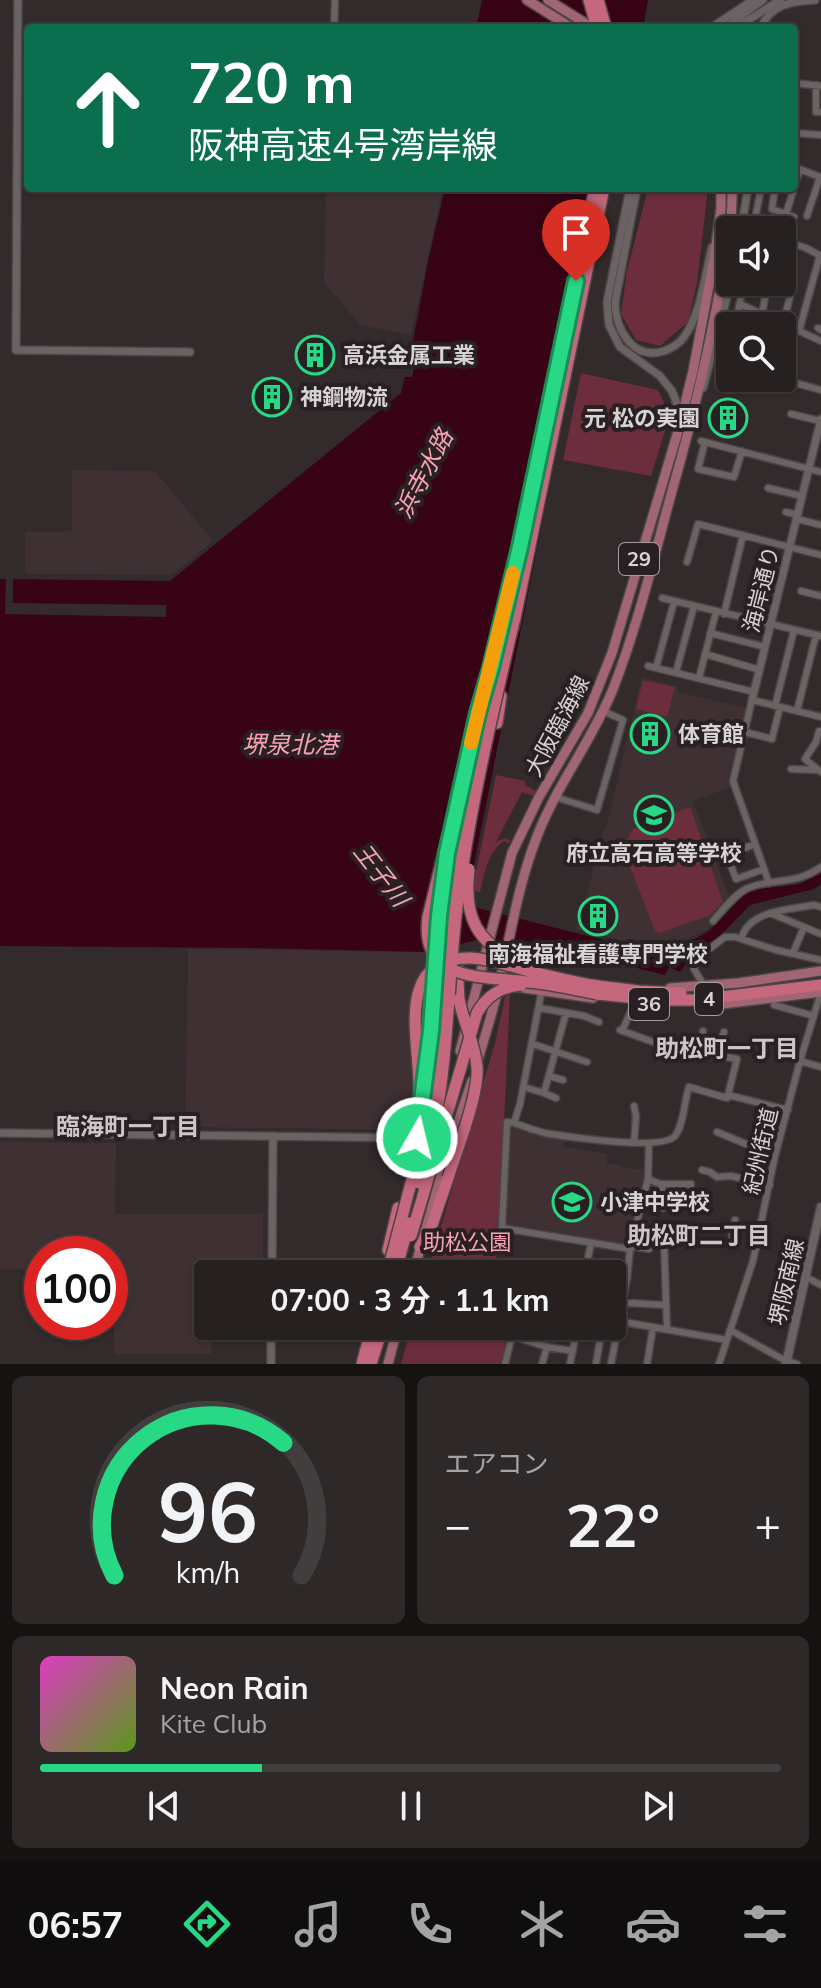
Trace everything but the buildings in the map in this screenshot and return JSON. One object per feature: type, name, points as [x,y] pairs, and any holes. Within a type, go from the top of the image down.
[{"type":"highway","points":[[589,0],[594,24]]},
{"type":"highway","points":[[598,0],[605,24]]},
{"type":"highway","points":[[395,1260],[430,1101],[456,851],[594,192]]},
{"type":"highway","points":[[396,1260],[429,1148],[438,1102],[460,882],[603,192]]},
{"type":"highway","points":[[520,547],[439,868],[427,924],[430,945],[445,967],[462,974],[597,990]]},
{"type":"highway","points":[[514,621],[472,850],[467,893],[469,910],[483,939],[503,954],[532,968],[597,990]]},
{"type":"highway","points":[[417,1138],[432,1019],[440,902],[463,777]]},
{"type":"highway","points":[[420,1247],[431,1228],[448,1178],[477,1078],[474,1049],[459,999],[460,882]]},
{"type":"highway","points":[[394,1260],[415,1136],[419,1088],[414,1008],[426,977],[446,962],[468,958],[597,990]]},
{"type":"highway","name":"4","points":[[597,990],[698,992],[821,978]]},
{"type":"highway","points":[[398,1260],[420,1210],[471,1030],[481,1007],[496,992],[520,985],[597,990]]},
{"type":"highway","name":"4","points":[[597,990],[656,1000],[697,1000],[821,985]]},
{"type":"highway","points":[[362,1364],[368,1340]]},
{"type":"highway","points":[[372,1364],[379,1340]]},
{"type":"main road","points":[[527,0],[566,24]]},
{"type":"main road","points":[[548,0],[588,24]]},
{"type":"main road","name":"大阪臨海線","points":[[397,1260],[436,1139],[512,853],[539,797],[588,713],[612,653],[679,428],[700,338],[721,192]]},
{"type":"main road","name":"大阪臨海線","points":[[417,1260],[499,985],[533,846],[555,797],[603,711],[624,657],[684,447],[713,330],[730,229],[732,192]]},
{"type":"main road","name":"36","points":[[480,974],[502,971],[611,985],[662,988],[705,987],[821,971]]},
{"type":"main road","name":"36","points":[[480,974],[499,985],[674,1005],[722,1004],[821,992]]},
{"type":"main road","points":[[394,1260],[401,1205],[417,1138]]},
{"type":"main road","name":"堺阪南線","points":[[786,1362],[821,1207]]},
{"type":"main road","points":[[388,1364],[394,1340]]},
{"type":"street","points":[[18,0],[16,350],[190,352]]},
{"type":"street","points":[[334,24],[335,0]]},
{"type":"street","points":[[717,24],[753,0]]},
{"type":"street","points":[[730,24],[763,0]]},
{"type":"street","points":[[742,24],[779,0]]},
{"type":"street","points":[[762,24],[781,5],[815,0]]},
{"type":"street","points":[[798,83],[818,85],[816,112],[821,112]]},
{"type":"street","points":[[798,133],[821,135]]},
{"type":"street","points":[[798,168],[820,178],[807,216]]},
{"type":"street","points":[[629,192],[607,302],[609,325],[620,347],[660,376],[672,391],[679,428]]},
{"type":"street","points":[[636,192],[615,311],[620,329],[630,343],[649,353],[666,350],[681,342],[687,334],[696,313],[721,208]]},
{"type":"street","points":[[743,216],[747,192]]},
{"type":"street","points":[[756,216],[760,192]]},
{"type":"street","points":[[774,192],[772,209],[791,216]]},
{"type":"street","points":[[786,214],[793,192]]},
{"type":"street","points":[[796,245],[820,256],[797,330],[821,341]]},
{"type":"street","points":[[684,447],[727,296]]},
{"type":"street","points":[[738,312],[741,296]]},
{"type":"street","points":[[786,312],[790,297]]},
{"type":"street","points":[[740,304],[755,311]]},
{"type":"street","points":[[796,383],[821,390]]},
{"type":"street","points":[[791,414],[821,420]]},
{"type":"street","name":"海岸通り","points":[[753,696],[821,420]]},
{"type":"street","points":[[742,451],[734,477],[698,469],[703,442],[742,451],[821,472]]},
{"type":"street","points":[[768,488],[802,496]]},
{"type":"street","points":[[786,512],[821,525]]},
{"type":"street","points":[[687,562],[698,524],[821,555]]},
{"type":"street","points":[[724,614],[743,535]]},
{"type":"street","points":[[801,591],[821,596]]},
{"type":"street","points":[[662,598],[819,636],[797,711]]},
{"type":"street","points":[[674,602],[652,667],[699,678],[778,706],[820,714]]},
{"type":"street","points":[[676,672],[694,606]]},
{"type":"street","points":[[699,678],[716,612]]},
{"type":"street","points":[[745,732],[772,739],[794,630]]},
{"type":"street","points":[[710,633],[765,647]]},
{"type":"street","points":[[705,654],[760,670]]},
{"type":"street","points":[[753,696],[733,781],[769,883]]},
{"type":"street","points":[[555,797],[597,810],[623,720],[603,711]]},
{"type":"street","points":[[819,731],[805,759],[820,771]]},
{"type":"street","points":[[791,769],[820,771]]},
{"type":"street","points":[[755,844],[727,855],[736,879],[764,869]]},
{"type":"street","points":[[713,921],[739,894],[753,887],[797,879],[821,867]]},
{"type":"street","points":[[741,939],[759,915],[814,905],[821,907]]},
{"type":"street","points":[[770,913],[821,934]]},
{"type":"street","points":[[793,953],[804,927]]},
{"type":"street","points":[[705,987],[694,969],[695,960],[725,937],[821,960]]},
{"type":"street","points":[[514,1123],[533,1044],[542,989]]},
{"type":"street","name":"紀州街道","points":[[719,1364],[753,1261],[775,1156],[821,992]]},
{"type":"street","points":[[635,1002],[621,1031],[656,1043],[737,1059],[728,1095]]},
{"type":"street","points":[[774,1005],[814,1016]]},
{"type":"street","points":[[540,1008],[599,1022]]},
{"type":"street","points":[[544,1093],[566,1013]]},
{"type":"street","points":[[697,1051],[703,1031]]},
{"type":"street","points":[[717,1054],[724,1032]]},
{"type":"street","points":[[533,1044],[587,1062]]},
{"type":"street","points":[[800,1061],[821,1067]]},
{"type":"street","points":[[549,1076],[563,1080]]},
{"type":"street","points":[[524,1087],[556,1098]]},
{"type":"street","points":[[649,1249],[502,1228],[507,1122],[547,1133],[634,1143],[671,1140],[689,1087],[788,1110]]},
{"type":"street","points":[[634,1106],[634,1143]]},
{"type":"street","points":[[717,1132],[775,1156]]},
{"type":"street","points":[[0,1133],[436,1139]]},
{"type":"street","points":[[272,1260],[273,1136]]},
{"type":"street","points":[[626,1280],[630,1247],[648,1179],[649,1143]]},
{"type":"street","points":[[702,1170],[717,1177],[731,1176],[770,1185]]},
{"type":"street","points":[[648,1179],[662,1184],[691,1184],[689,1202],[706,1200]]},
{"type":"street","points":[[662,1184],[663,1208]]},
{"type":"street","points":[[732,1236],[735,1223],[759,1231]]},
{"type":"street","points":[[664,1240],[667,1329]]},
{"type":"street","points":[[588,1260],[591,1243]]},
{"type":"street","points":[[806,1277],[821,1285]]},
{"type":"street","points":[[626,1304],[665,1305]]},
{"type":"street","points":[[626,1322],[727,1340]]},
{"type":"street","points":[[647,1364],[653,1327]]},
{"type":"street","points":[[730,1330],[786,1362],[797,1364]]},
{"type":"street","points":[[505,1364],[512,1336],[573,1351]]},
{"type":"street","points":[[271,1340],[271,1364]]},
{"type":"street","points":[[570,1364],[575,1340]]},
{"type":"street","points":[[596,1364],[600,1340]]},
{"type":"street","points":[[611,1364],[613,1340]]},
{"type":"street","points":[[542,1364],[547,1347]]},
{"type":"shaded area","points":[[326,192],[442,192],[411,335],[360,325],[324,282]]},
{"type":"shaded area","points":[[72,470],[155,471],[213,541],[172,575],[25,574],[25,532],[72,531]]},
{"type":"shaded area","name":"府立高石高等学校","points":[[642,677],[678,687],[677,692],[747,708],[731,787],[693,801],[730,899],[712,917],[713,925],[684,940],[627,942],[575,929],[580,924],[601,837],[606,828]]},
{"type":"shaded area","points":[[188,949],[429,952],[428,969],[421,975],[410,1001],[415,1080],[412,1130],[185,1127]]},
{"type":"shaded area","name":"小津中学校","points":[[511,1126],[564,1138],[563,1147],[607,1154],[607,1164],[646,1169],[630,1244],[627,1246],[506,1226],[503,1222],[508,1128]]},
{"type":"shaded area","points":[[0,1142],[116,1143],[115,1214],[263,1214],[263,1260],[194,1260],[194,1340],[211,1340],[211,1354],[114,1354],[114,1340],[128,1340],[128,1236],[24,1236],[24,1269],[0,1269]]},
{"type":"green space","points":[[647,192],[708,192],[697,284],[688,322],[660,346],[636,340],[621,314],[627,271]]},
{"type":"green space","points":[[581,373],[658,390],[670,415],[651,476],[563,460]]},
{"type":"green space","points":[[643,680],[675,687],[667,717],[636,709]]},
{"type":"green space","points":[[496,775],[525,781],[525,785],[536,791],[533,796],[522,792],[496,842],[505,838],[511,841],[504,841],[494,851],[480,892],[472,890]]},
{"type":"green space","points":[[691,809],[723,902],[711,915],[659,933],[655,931],[627,859],[633,856],[627,839],[633,829]]},
{"type":"green space","name":"助松公園","points":[[510,993],[496,1260],[431,1260],[495,1043],[505,997]]},
{"type":"green space","points":[[408,1340],[508,1340],[500,1364],[401,1364]]},
{"type":"water","points":[[482,0],[648,0],[644,24],[477,24]]},
{"type":"water","name":"堺泉北港","points":[[444,192],[608,192],[466,905],[628,946],[695,939],[709,931],[742,897],[758,889],[800,884],[821,873],[821,884],[814,889],[750,905],[710,946],[689,960],[680,972],[669,967],[665,975],[534,942],[530,953],[477,940],[429,952],[0,946],[0,579],[170,581],[401,393],[405,377],[412,377],[417,354],[411,352]]},
{"type":"pier","points":[[6,575],[13,575],[13,603],[166,605],[166,617],[5,614]]},
{"type":"slow traffic","points":[[471,743],[513,573]]},
{"type":"place","name":"高浜金属工業","points":[[315,355]]},
{"type":"place","name":"神鋼物流","points":[[272,397]]},
{"type":"place","name":"元 松の実園","points":[[728,418]]},
{"type":"place","name":"体育館","points":[[650,734]]},
{"type":"place","name":"府立高石高等学校","points":[[654,815]]},
{"type":"place","name":"南海福祉看護専門学校","points":[[598,916]]},
{"type":"place","name":"小津中学校","points":[[572,1202]]},
{"type":"district","name":"助松町一丁目","points":[[727,1049]]},
{"type":"district","name":"臨海町一丁目","points":[[128,1127]]},
{"type":"district","name":"助松町二丁目","points":[[699,1236]]},
{"type":"route","points":[[417,1138],[431,1031],[447,853],[520,547],[576,281]]},
{"type":"water label","name":"浜寺水路","points":[[424,474]]},
{"type":"water label","name":"王子川","points":[[381,875]]}]
